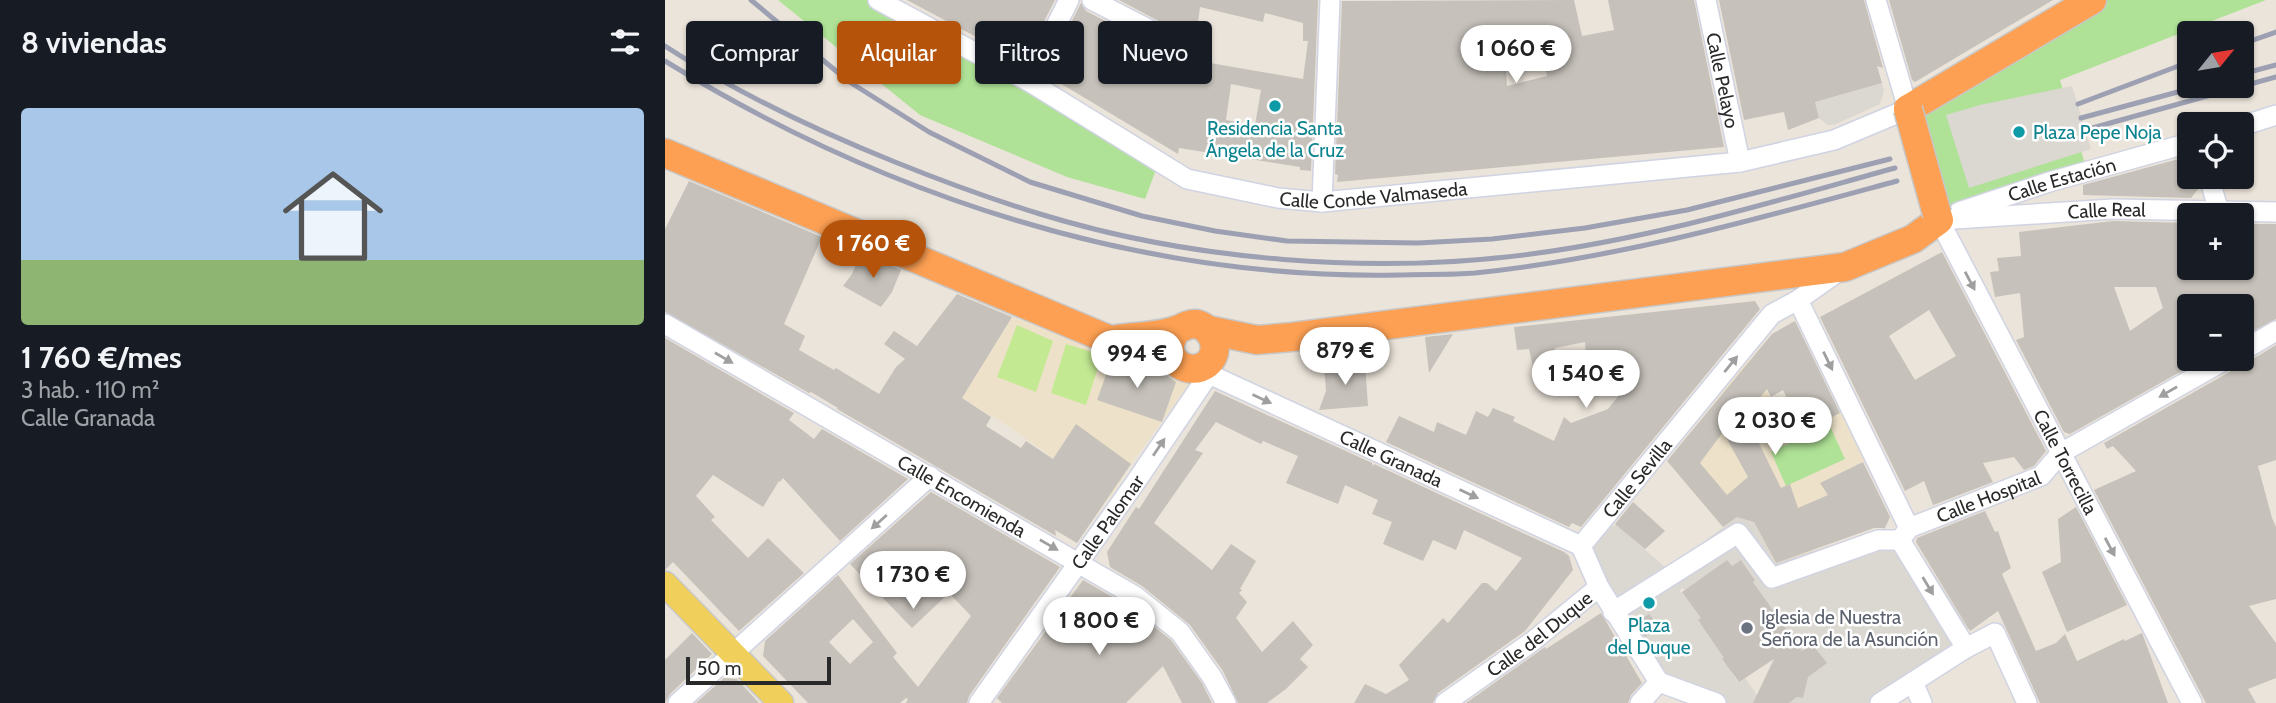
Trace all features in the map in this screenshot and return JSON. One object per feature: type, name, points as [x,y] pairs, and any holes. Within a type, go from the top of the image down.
[{"type":"highway","points":[[665,153],[1110,340],[1174,360],[1182,367],[1192,369],[1208,357],[1257,340],[1845,267],[1913,239],[1938,217],[1908,108],[2092,0]]},
{"type":"highway","points":[[1110,340],[1176,331],[1186,324],[1198,324],[1208,357]]},
{"type":"highway","points":[[1174,360],[1169,345],[1176,331]]},
{"type":"main road","points":[[665,584],[781,703]]},
{"type":"street","name":"Calle Conde Valmaseda","points":[[878,0],[975,52]]},
{"type":"street","points":[[1058,21],[1069,0]]},
{"type":"street","points":[[1092,0],[1133,21]]},
{"type":"street","points":[[1322,202],[1330,0]]},
{"type":"street","name":"Calle Pelayo","points":[[1706,0],[1740,162]]},
{"type":"street","points":[[1876,0],[1908,108]]},
{"type":"street","name":"Calle Conde Valmaseda","points":[[1033,84],[1187,180],[1278,198],[1322,202],[1740,162],[1834,140],[1908,108]]},
{"type":"street","points":[[2254,122],[2276,115]]},
{"type":"street","name":"Calle Estación","points":[[1938,217],[2177,145]]},
{"type":"street","points":[[2049,182],[2049,198],[2056,213]]},
{"type":"street","name":"Calle Real","points":[[1938,217],[2113,209],[2177,211]]},
{"type":"street","name":"Calle Real","points":[[2254,212],[2276,212]]},
{"type":"street","name":"Calle Torrecilla","points":[[1938,217],[2192,703]]},
{"type":"street","points":[[1845,267],[1798,300],[1905,534],[1966,648]]},
{"type":"street","points":[[1759,278],[1776,296],[1772,314]]},
{"type":"street","name":"Calle Sevilla","points":[[1581,546],[1772,314],[1798,300]]},
{"type":"street","name":"Calle Encomienda","points":[[665,324],[1135,596],[1179,632],[1212,677],[1226,703]]},
{"type":"street","points":[[2254,344],[2276,331]]},
{"type":"street","name":"Calle Granada","points":[[1208,357],[1581,546]]},
{"type":"street","name":"Calle Palomar","points":[[979,703],[1079,562],[1208,357]]},
{"type":"street","name":"Calle Hospital","points":[[1905,534],[2041,475],[2061,453],[2206,371]]},
{"type":"street","points":[[678,703],[930,477]]},
{"type":"street","points":[[1613,612],[1738,533],[1772,578],[1878,540],[1905,534]]},
{"type":"street","points":[[1581,546],[1613,612],[1659,682],[1716,703]]},
{"type":"street","name":"Calle del Duque","points":[[1445,703],[1534,640],[1599,587]]},
{"type":"street","points":[[1880,703],[1966,648],[1995,634],[2027,703]]},
{"type":"street","points":[[1640,703],[1659,682]]},
{"type":"street","points":[[1913,682],[1922,703]]},
{"type":"shaded area","points":[[1882,83],[1884,91],[1880,104],[1834,125],[1828,125],[1819,118],[1815,102]]},
{"type":"shaded area","name":"Plaza Pepe Noja","points":[[2072,86],[2091,149],[1969,188],[1946,115],[1980,105]]},
{"type":"shaded area","points":[[1012,317],[1191,382],[1131,464],[1110,498],[1008,426],[962,398]]},
{"type":"shaded area","points":[[1749,359],[1776,407],[1769,411],[1779,431],[1788,439],[1842,412],[1865,461],[1821,483],[1828,495],[1798,508],[1812,552],[1774,564],[1753,520],[1739,515],[1723,527],[1668,462]]},
{"type":"shaded area","points":[[1740,515],[1753,520],[1775,563],[1885,528],[1922,555],[1968,627],[1966,648],[1879,703],[1789,703],[1797,697],[1803,698],[1801,679],[1826,663],[1812,644],[1802,651],[1753,582],[1755,579],[1743,562],[1739,561],[1732,566],[1727,560],[1685,590],[1681,588],[1680,592],[1701,618],[1698,621],[1700,624],[1704,622],[1728,654],[1722,660],[1726,665],[1737,667],[1731,672],[1738,682],[1745,678],[1757,695],[1756,703],[1716,703],[1659,682],[1581,546],[1594,531],[1617,525],[1667,569]]},
{"type":"green space","points":[[778,0],[878,0],[914,21],[837,21],[837,48],[823,36],[823,21],[804,21]]},
{"type":"green space","points":[[2092,0],[2266,0],[2212,21],[2177,21],[2177,35],[2060,80],[2087,171],[1939,220],[1908,109]]},
{"type":"green space","points":[[961,48],[975,56],[975,84],[1024,84],[1159,162],[1145,199],[1067,177],[920,115],[882,84],[961,84]]},
{"type":"green space","points":[[1017,325],[1053,341],[1036,392],[997,377]]},
{"type":"green space","points":[[1066,344],[1102,355],[1086,405],[1051,393]]},
{"type":"green space","points":[[1829,424],[1845,459],[1786,486],[1771,452]]},
{"type":"building","points":[[907,0],[1055,0],[1044,21],[975,21],[975,36],[961,29],[961,21],[946,21]]},
{"type":"building","points":[[1119,0],[1318,0],[1311,171],[1179,148],[1178,154],[1062,84],[1084,84],[1084,21],[1072,21],[1081,3],[1086,11],[1105,21],[1098,21],[1098,84],[1212,84],[1212,63],[1303,79],[1308,41],[1303,41],[1303,23],[1265,13],[1263,22],[1200,7],[1198,21],[1159,21]],"holes":[[[1231,84],[1261,90],[1255,125],[1226,120]]]},
{"type":"building","points":[[1574,0],[1582,36],[1614,30],[1608,0],[1694,0],[1724,147],[1337,182],[1338,175],[1335,174],[1342,1]],"holes":[[[1541,48],[1547,76],[1507,86],[1505,53]]]},
{"type":"building","points":[[1719,0],[1864,0],[1883,68],[1877,66],[1882,83],[1815,102],[1819,118],[1788,130],[1784,112],[1744,120]]},
{"type":"building","points":[[1889,0],[2053,0],[1915,82],[1912,80]]},
{"type":"building","points":[[2177,159],[2177,189],[2198,189],[2191,198],[2083,195],[2083,185]]},
{"type":"building","points":[[689,181],[822,237],[784,324],[805,336],[799,350],[879,394],[896,367],[905,359],[884,344],[894,331],[917,346],[957,294],[1012,317],[962,398],[991,417],[986,426],[1021,448],[1026,441],[1053,459],[1076,424],[1131,464],[1077,543],[1055,530],[1056,536],[811,392],[665,312],[665,229]]},
{"type":"building","points":[[2113,221],[2177,223],[2177,280],[2254,280],[2254,224],[2276,224],[2276,319],[2254,331],[2254,294],[2177,294],[2177,371],[2182,371],[2070,434],[2064,432],[2016,340],[2024,337],[2020,293],[1995,297],[1990,272],[1999,271],[1997,258],[2021,256],[2019,232]],"holes":[[[2114,287],[2156,287],[2163,308],[2130,331]]]},
{"type":"building","points":[[1942,252],[2046,451],[2034,466],[2024,470],[2014,457],[1983,463],[1993,482],[1933,505],[1924,481],[1905,491],[1820,317]],"holes":[[[1929,310],[1956,356],[1915,380],[1889,336]]]},
{"type":"building","points":[[861,253],[901,270],[892,292],[881,307],[843,286],[852,274]]},
{"type":"building","points":[[1755,301],[1760,309],[1581,527],[1572,523],[1569,527],[1386,442],[1399,416],[1434,432],[1437,422],[1466,435],[1476,411],[1488,417],[1493,408],[1515,417],[1513,421],[1554,441],[1564,417],[1571,423],[1608,409],[1631,380],[1618,369],[1615,356],[1586,357],[1585,342],[1555,348],[1557,362],[1533,367],[1529,349],[1517,350],[1514,327]]},
{"type":"building","points":[[1795,321],[1840,413],[1772,448],[1766,436],[1797,419],[1783,390],[1771,397],[1767,389],[1745,415],[1781,488],[1790,484],[1798,508],[1828,495],[1820,483],[1863,462],[1890,517],[1885,528],[1874,528],[1776,563],[1754,522],[1737,517],[1723,527],[1667,461],[1772,334]],"holes":[[[1723,432],[1748,477],[1727,495],[1700,463]]]},
{"type":"building","points":[[1453,334],[1429,373],[1425,337]]},
{"type":"building","points":[[665,338],[794,413],[789,420],[814,439],[822,429],[908,479],[840,541],[783,478],[763,507],[713,475],[696,496],[715,517],[711,520],[748,558],[768,538],[804,573],[739,631],[673,562],[665,570]]},
{"type":"building","points":[[2276,345],[2276,460],[2258,466],[2276,527],[2276,599],[2249,606],[2276,643],[2276,678],[2248,689],[2256,703],[2206,703],[2094,490],[2136,471],[2113,446],[2107,449],[2104,443],[2231,371],[2254,371],[2254,358]]},
{"type":"building","points":[[1112,358],[1166,375],[1176,382],[1162,422],[1097,400]]},
{"type":"building","points":[[1365,363],[1368,406],[1319,410],[1326,391],[1324,366]]},
{"type":"building","points":[[1215,391],[1372,463],[1373,467],[1374,464],[1564,552],[1569,556],[1573,570],[1525,631],[1438,693],[1433,703],[1354,703],[1365,684],[1386,694],[1409,680],[1399,665],[1443,618],[1448,623],[1482,583],[1487,583],[1496,591],[1522,558],[1464,530],[1456,550],[1433,540],[1423,561],[1383,544],[1392,522],[1372,514],[1378,500],[1345,485],[1338,504],[1286,483],[1298,456],[1263,441],[1261,444],[1216,422],[1195,450],[1203,453],[1154,523],[1212,570],[1231,544],[1256,561],[1240,589],[1242,590],[1239,593],[1247,602],[1236,618],[1262,652],[1293,621],[1313,645],[1300,659],[1308,667],[1286,689],[1267,703],[1238,703],[1223,671],[1190,625],[1142,586],[1110,567],[1107,552],[1136,507],[1139,509]]},
{"type":"building","points":[[931,492],[1060,567],[969,696],[967,703],[906,703],[906,698],[900,703],[808,703],[763,656],[765,641],[838,575],[897,653],[893,657],[918,687],[971,616],[949,593],[912,628],[850,564]],"holes":[[[853,619],[873,642],[850,664],[829,642]]]},
{"type":"building","points":[[1633,502],[1665,531],[1645,549],[1615,524]]},
{"type":"building","points":[[2076,507],[2127,605],[2067,632],[2042,572],[2061,562],[2058,519]]},
{"type":"building","points":[[1985,511],[1995,532],[1998,531],[2011,568],[2002,574],[2036,651],[2056,643],[2065,634],[2077,661],[2142,633],[2168,703],[2040,703],[1998,611],[1970,631],[1916,542],[1917,538]]},
{"type":"building","name":"Iglesia de Nuestra Señora de la Asunción","points":[[1727,560],[1732,566],[1741,560],[1755,580],[1753,582],[1802,651],[1812,644],[1827,663],[1808,677],[1803,698],[1797,697],[1789,703],[1753,703],[1774,659],[1739,682],[1698,620],[1701,618],[1682,592]]},
{"type":"building","points":[[1083,580],[1128,606],[1171,640],[1202,683],[1212,703],[1182,703],[1163,666],[1126,703],[1002,703],[997,698]]},
{"type":"building","points":[[1601,613],[1642,683],[1631,695],[1628,703],[1466,703],[1545,647],[1546,649]]},
{"type":"building","points":[[1649,614],[1659,627],[1645,637],[1636,623]]},
{"type":"building","points":[[692,633],[712,654],[670,694],[665,703],[665,660]]},
{"type":"building","points":[[724,678],[737,679],[759,703],[696,703]]},
{"type":"railway","points":[[751,0],[848,81],[929,132],[1030,182],[1142,216],[1215,231],[1287,241],[1418,243],[1492,239],[1585,228],[1687,210],[1890,159]]},
{"type":"railway","points":[[2254,40],[2276,32]]},
{"type":"railway","points":[[665,46],[748,95],[806,124],[985,196],[1099,230],[1159,243],[1284,260],[1409,263],[1531,254],[1669,228],[1895,168]]},
{"type":"railway","points":[[665,61],[749,109],[836,152],[925,189],[1017,220],[1110,245],[1205,263],[1301,273],[1475,273],[1582,258],[1688,236],[1897,181]]},
{"type":"railway","points":[[2254,71],[2276,65]]},
{"type":"railway","points":[[2078,104],[2177,67]]},
{"type":"railway","points":[[2085,130],[2276,77]]},
{"type":"railway","points":[[2081,118],[2177,92]]},
{"type":"place","name":"Residencia Santa Ángela de la Cruz","points":[[1275,106]]},
{"type":"place","name":"Plaza Pepe Noja","points":[[2019,132]]},
{"type":"place","name":"Plaza del Duque","points":[[1649,603]]},
{"type":"place","name":"Iglesia de Nuestra Señora de la Asunción","points":[[1747,628]]}]
